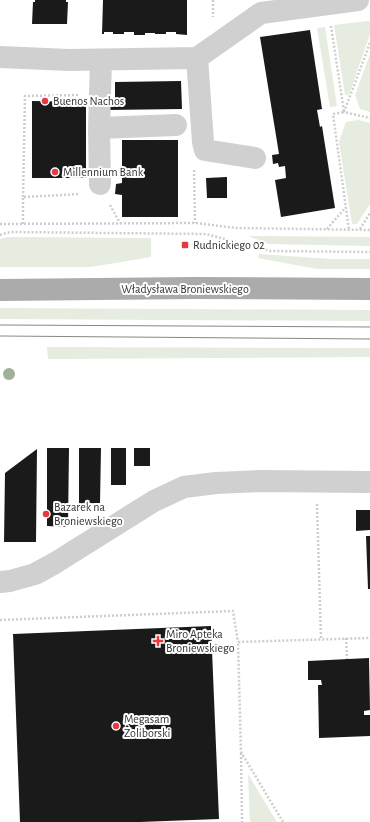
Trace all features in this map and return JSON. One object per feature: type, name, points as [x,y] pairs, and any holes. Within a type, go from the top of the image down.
[{"type":"main road","name":"Władysława Broniewskiego","points":[[0,290],[194,288],[370,289]]},
{"type":"lane","points":[[0,57],[69,60],[197,58],[261,13],[358,0]]},
{"type":"lane","points":[[197,58],[203,142],[205,150],[255,158]]},
{"type":"lane","points":[[93,189],[99,128],[101,60]]},
{"type":"lane","points":[[99,128],[176,125]]},
{"type":"lane","points":[[0,582],[10,581],[35,574],[154,501],[184,487],[216,483],[260,481],[370,482]]},
{"type":"path","points":[[327,4],[344,112]]},
{"type":"path","points":[[344,112],[370,43]]},
{"type":"path","points":[[23,224],[25,96],[100,95]]},
{"type":"path","points":[[349,230],[333,114],[344,112],[370,118]]},
{"type":"path","points":[[23,197],[93,189]]},
{"type":"path","points":[[110,205],[120,223]]},
{"type":"path","points":[[194,205],[195,224]]},
{"type":"path","points":[[327,229],[346,207]]},
{"type":"path","points":[[360,230],[370,213]]},
{"type":"path","points":[[0,224],[195,224],[237,228],[370,230]]},
{"type":"path","points":[[0,235],[10,232],[206,234],[270,251],[370,252]]},
{"type":"path","points":[[317,504],[321,640]]},
{"type":"path","points":[[0,620],[233,611],[238,642],[242,822]]},
{"type":"path","points":[[346,638],[347,659]]},
{"type":"path","points":[[238,642],[370,638]]},
{"type":"path","points":[[241,752],[283,822]]},
{"type":"shaded area","points":[[370,22],[370,34],[349,95],[345,95],[334,25]]},
{"type":"shaded area","points":[[325,27],[337,106],[330,107],[317,28]]},
{"type":"shaded area","points":[[370,54],[370,112],[360,109],[355,95]]},
{"type":"shaded area","points":[[358,120],[370,123],[370,204],[357,224],[352,224],[339,142],[346,122]]},
{"type":"shaded area","points":[[248,236],[370,237],[370,246],[269,244]]},
{"type":"shaded area","points":[[8,237],[151,238],[151,257],[91,267],[0,267],[0,239]]},
{"type":"shaded area","points":[[259,254],[332,259],[370,259],[370,269],[317,269],[258,258]]},
{"type":"shaded area","points":[[0,308],[370,310],[370,321],[0,319]]},
{"type":"shaded area","points":[[47,347],[370,348],[370,357],[48,359]]},
{"type":"shaded area","points":[[248,774],[277,822],[250,822]]},
{"type":"building","points":[[35,0],[66,0],[66,2],[68,2],[67,24],[32,24],[33,2],[35,2]]},
{"type":"building","points":[[103,0],[187,0],[187,35],[176,34],[176,32],[166,32],[166,34],[145,33],[145,35],[134,35],[134,32],[113,34],[113,32],[104,32],[104,34],[102,34]]},
{"type":"building","points":[[310,30],[322,109],[317,110],[320,127],[322,126],[335,208],[281,217],[275,180],[286,178],[285,166],[279,167],[278,163],[273,164],[272,155],[279,154],[260,37]]},
{"type":"building","points":[[181,81],[182,109],[107,110],[107,100],[115,100],[115,82]]},
{"type":"building","points":[[32,101],[86,102],[86,178],[32,178]]},
{"type":"building","points":[[122,140],[178,140],[178,217],[122,217],[122,195],[115,194],[116,184],[122,183]]},
{"type":"building","points":[[227,177],[227,198],[207,198],[206,178]]},
{"type":"building","points":[[47,448],[69,448],[68,527],[47,526]]},
{"type":"building","points":[[79,448],[101,448],[100,503],[79,504]]},
{"type":"building","points":[[111,448],[126,448],[126,485],[111,485]]},
{"type":"building","points":[[134,448],[150,448],[150,466],[134,466]]},
{"type":"building","points":[[37,449],[36,542],[4,542],[5,473]]},
{"type":"building","points":[[356,510],[370,510],[370,530],[356,531]]},
{"type":"building","points":[[366,536],[370,536],[370,589],[368,589]]},
{"type":"building","name":"Megasam Żoliborski","points":[[211,626],[219,819],[140,822],[20,822],[13,634]]},
{"type":"building","points":[[369,658],[370,710],[364,711],[364,715],[370,715],[370,736],[319,738],[318,685],[322,685],[321,680],[308,680],[308,661]]},
{"type":"tram line","points":[[0,325],[370,327]]},
{"type":"tram line","points":[[0,336],[370,339]]},
{"type":"place","name":"Buenos Nachos","points":[[45,101]]},
{"type":"place","name":"Millennium Bank","points":[[55,172]]},
{"type":"place","name":"Rudnickiego 02","points":[[185,245]]},
{"type":"place","name":"Bazarek na Broniewskiego","points":[[46,514]]},
{"type":"place","name":"Miro Apteka Broniewskiego","points":[[158,641]]},
{"type":"place","name":"Megasam Żoliborski","points":[[116,726]]}]
